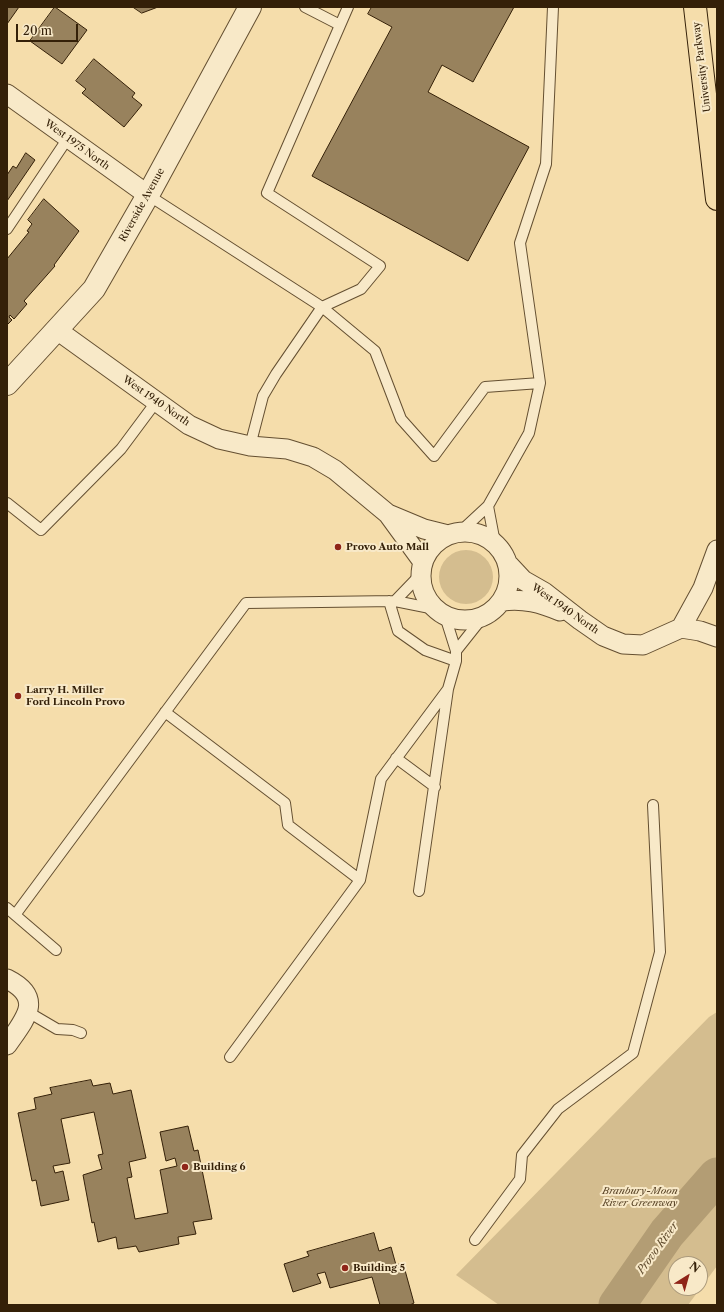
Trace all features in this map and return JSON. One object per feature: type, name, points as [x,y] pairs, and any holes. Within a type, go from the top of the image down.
[{"type":"main road","name":"University Parkway","points":[[695,7],[717,199]]},
{"type":"street","name":"Riverside Avenue","points":[[7,384],[94,289],[148,195],[250,7]]},
{"type":"street","name":"West 1975 North","points":[[7,94],[148,195]]},
{"type":"street","name":"West 1940 North","points":[[57,330],[189,425],[219,439],[250,446],[287,449],[313,457],[335,470],[388,514],[422,568]]},
{"type":"street","name":"West 1940 North","points":[[388,514],[424,528],[454,533]]},
{"type":"street","points":[[473,532],[485,536],[495,544],[504,553],[510,578],[508,590],[502,602],[494,611],[483,617],[470,620],[458,620],[440,613],[427,599],[422,587],[422,568],[428,551],[437,541],[454,533],[473,532]]},
{"type":"street","points":[[717,550],[703,588],[681,628],[700,631],[717,637]]},
{"type":"street","name":"West 1940 North","points":[[508,565],[523,580],[550,596],[603,636],[623,644],[643,645],[681,628]]},
{"type":"street","points":[[502,602],[516,600],[530,601],[547,606],[580,620]]},
{"type":"street","points":[[7,979],[24,990],[29,1003],[28,1012],[7,1045]]},
{"type":"lane","points":[[305,7],[340,25]]},
{"type":"lane","points":[[250,446],[263,396],[276,374],[322,307],[361,290],[380,266],[267,193],[348,7]]},
{"type":"lane","points":[[454,533],[488,506],[529,433],[540,383],[520,243],[546,164],[553,7]]},
{"type":"lane","points":[[7,229],[68,138]]},
{"type":"lane","points":[[148,195],[322,307],[375,351],[401,419],[434,456],[485,387],[540,383]]},
{"type":"lane","points":[[7,503],[41,530],[121,449],[156,402]]},
{"type":"lane","points":[[488,506],[495,544]]},
{"type":"lane","points":[[392,601],[422,568]]},
{"type":"lane","points":[[392,601],[398,631],[425,650],[456,656]]},
{"type":"lane","points":[[56,950],[11,912],[165,712],[246,603],[392,601],[440,613],[456,656]]},
{"type":"lane","points":[[419,891],[448,689],[456,656],[483,617]]},
{"type":"lane","points":[[230,1057],[360,880],[381,779],[448,689]]},
{"type":"lane","points":[[165,712],[286,803],[288,825],[360,880]]},
{"type":"lane","points":[[396,758],[435,787]]},
{"type":"lane","points":[[475,1240],[520,1179],[522,1155],[558,1108],[633,1053],[660,952],[653,805]]},
{"type":"lane","points":[[28,1012],[57,1029],[73,1030],[81,1033]]},
{"type":"green space","points":[[461,550],[471,550],[481,554],[489,562],[493,572],[493,582],[489,592],[481,600],[471,604],[461,604],[451,600],[443,592],[439,582],[439,572],[443,562],[451,554]]},
{"type":"green space","name":"Branbury-Moon River Greenway","points":[[717,1012],[717,1266],[708,1278],[708,1256],[668,1256],[668,1296],[695,1296],[688,1305],[499,1305],[456,1275],[709,1017]]},
{"type":"building","points":[[7,7],[19,7],[7,24]]},
{"type":"building","points":[[55,7],[87,30],[62,64],[30,41]]},
{"type":"building","points":[[133,7],[158,7],[142,13]]},
{"type":"building","points":[[372,7],[514,7],[473,82],[442,65],[428,92],[529,147],[468,261],[312,176],[392,27],[368,14]]},
{"type":"building","points":[[94,59],[135,93],[132,97],[142,105],[124,127],[82,93],[86,89],[76,81]]},
{"type":"building","points":[[26,153],[35,160],[7,201],[7,175],[13,166],[16,168]]},
{"type":"building","points":[[44,199],[79,231],[54,265],[55,266],[24,301],[27,304],[14,319],[10,315],[9,317],[12,320],[7,325],[7,259],[29,232],[27,231],[32,224],[28,220]]},
{"type":"building","name":"Building 6","points":[[91,1080],[93,1086],[110,1083],[113,1094],[131,1090],[146,1158],[129,1162],[132,1177],[127,1178],[135,1219],[168,1213],[160,1170],[177,1166],[175,1158],[166,1161],[160,1132],[188,1126],[194,1151],[198,1150],[212,1219],[193,1222],[196,1234],[178,1237],[179,1244],[139,1252],[136,1246],[118,1249],[116,1237],[98,1242],[94,1222],[92,1223],[83,1175],[102,1169],[98,1155],[103,1154],[94,1112],[61,1119],[70,1163],[53,1166],[55,1173],[63,1171],[69,1200],[41,1206],[36,1180],[32,1181],[18,1113],[36,1109],[34,1098],[52,1094],[50,1088]]},
{"type":"building","name":"Building 5","points":[[374,1233],[379,1251],[391,1247],[396,1265],[403,1263],[414,1303],[410,1305],[380,1305],[372,1277],[330,1288],[325,1272],[317,1274],[321,1283],[293,1292],[284,1264],[309,1256],[307,1252]]},
{"type":"waterway","name":"Provo River","points":[[617,1305],[667,1233],[717,1176]]},
{"type":"place","name":"Provo Auto Mall","points":[[338,547]]},
{"type":"place","name":"Larry H. Miller Ford Lincoln Provo","points":[[18,696]]},
{"type":"place","name":"Building 6","points":[[185,1167]]},
{"type":"place","name":"Building 5","points":[[345,1268]]}]
